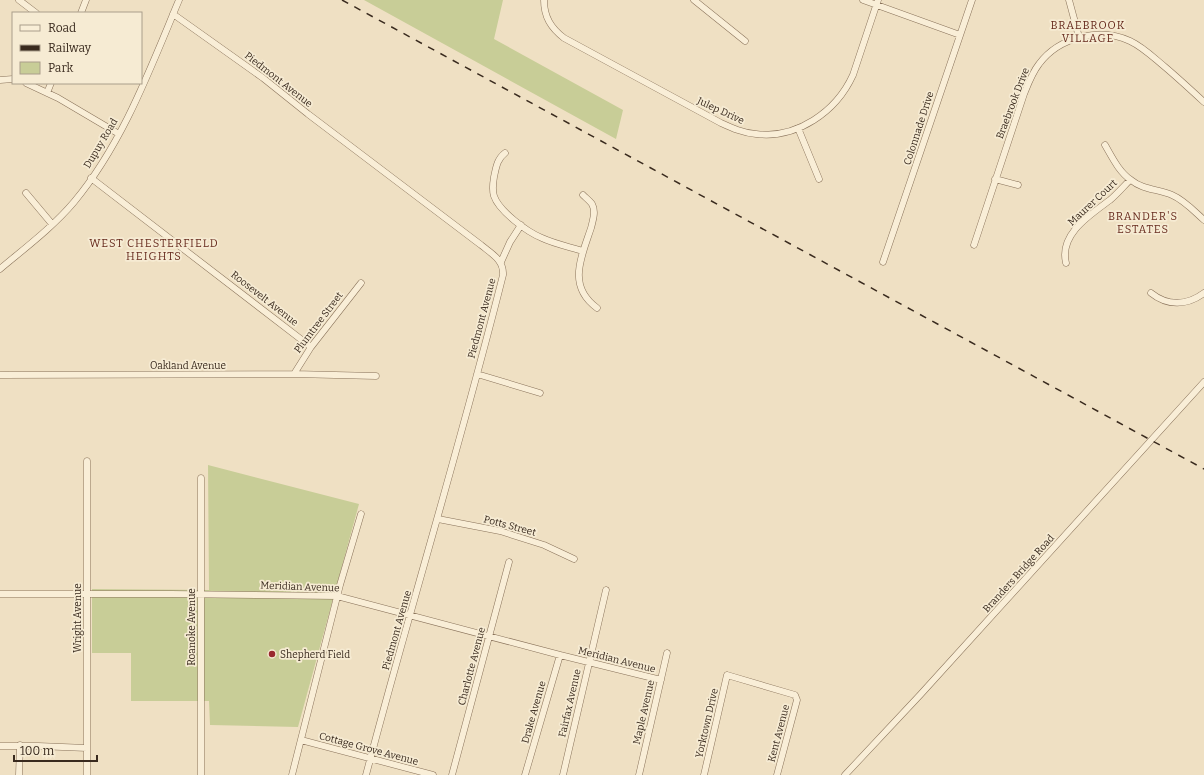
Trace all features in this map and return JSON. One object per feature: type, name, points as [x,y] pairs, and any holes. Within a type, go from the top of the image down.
[{"type":"street","points":[[19,0],[35,12]]},
{"type":"street","points":[[81,12],[86,0]]},
{"type":"street","name":"Dupuy Road","points":[[0,269],[52,224],[74,202],[91,178],[137,99],[179,0]]},
{"type":"street","name":"Julep Drive","points":[[544,0],[545,15],[547,19],[557,32],[564,38],[720,123],[732,128],[757,134],[775,134],[798,128],[816,119],[827,111],[848,84],[877,3]]},
{"type":"street","points":[[694,0],[745,41]]},
{"type":"street","points":[[863,0],[877,3],[960,35]]},
{"type":"street","name":"Colonnade Drive","points":[[883,262],[972,0]]},
{"type":"street","points":[[1069,0],[1079,37]]},
{"type":"street","name":"Piedmont Avenue","points":[[173,14],[263,78],[308,114],[481,245],[501,262],[503,276],[438,519],[366,775]]},
{"type":"street","name":"Braebrook Drive","points":[[974,245],[1024,94],[1034,71],[1042,60],[1051,52],[1070,40],[1079,37],[1105,35],[1130,41],[1154,58],[1204,102]]},
{"type":"street","points":[[0,80],[12,79]]},
{"type":"street","points":[[28,84],[47,93],[118,134]]},
{"type":"street","points":[[47,93],[51,84]]},
{"type":"street","points":[[798,128],[819,179]]},
{"type":"street","points":[[1105,145],[1124,175],[1130,180],[1144,187],[1180,199],[1204,220]]},
{"type":"street","points":[[505,153],[500,157],[493,180],[493,194],[501,208],[521,225],[542,238],[583,251]]},
{"type":"street","name":"Roosevelt Avenue","points":[[91,178],[311,347]]},
{"type":"street","points":[[995,179],[1018,185]]},
{"type":"street","name":"Maurer Court","points":[[1066,263],[1065,248],[1069,237],[1086,218],[1117,193],[1130,180]]},
{"type":"street","points":[[26,193],[52,224]]},
{"type":"street","points":[[583,195],[592,204],[594,218],[583,251],[578,279],[579,286],[584,296],[589,303],[597,308]]},
{"type":"street","points":[[501,262],[510,242],[521,225]]},
{"type":"street","name":"Plumtree Street","points":[[294,374],[311,347],[360,283]]},
{"type":"street","points":[[1151,293],[1162,300],[1178,303],[1192,300],[1204,293]]},
{"type":"street","name":"Oakland Avenue","points":[[0,375],[294,374],[376,376]]},
{"type":"street","points":[[477,374],[540,393]]},
{"type":"street","name":"Branders Bridge Road","points":[[845,775],[920,695],[1204,382]]},
{"type":"street","name":"Wright Avenue","points":[[87,461],[87,775]]},
{"type":"street","name":"Roanoke Avenue","points":[[201,775],[202,478]]},
{"type":"street","points":[[292,775],[337,596],[361,514]]},
{"type":"street","name":"Potts Street","points":[[438,519],[500,531],[544,545],[574,559]]},
{"type":"street","name":"Charlotte Avenue","points":[[452,775],[509,562]]},
{"type":"street","name":"Fairfax Avenue","points":[[563,775],[606,590]]},
{"type":"street","name":"Meridian Avenue","points":[[0,594],[337,596],[489,637],[661,680]]},
{"type":"street","name":"Maple Avenue","points":[[639,775],[667,653]]},
{"type":"street","name":"Drake Avenue","points":[[525,775],[560,655]]},
{"type":"street","name":"Yorktown Drive","points":[[704,775],[727,675],[797,696]]},
{"type":"street","name":"Kent Avenue","points":[[777,775],[797,696]]},
{"type":"street","name":"Cottage Grove Avenue","points":[[301,740],[433,775]]},
{"type":"street","points":[[19,775],[20,745]]},
{"type":"street","points":[[0,746],[20,745],[87,748]]},
{"type":"green space","points":[[364,0],[503,0],[494,39],[623,110],[616,139]]},
{"type":"green space","points":[[208,465],[359,504],[298,727],[210,725],[209,701],[131,701],[131,653],[92,653],[92,589],[209,590]]},
{"type":"railway","points":[[342,0],[1204,469]]},
{"type":"place","name":"Shepherd Field","points":[[272,654]]},
{"type":"district","name":"BRAEBROOK VILLAGE","points":[[1088,31]]},
{"type":"district","name":"BRANDER'S ESTATES","points":[[1143,222]]},
{"type":"district","name":"WEST CHESTERFIELD HEIGHTS","points":[[154,249]]}]
